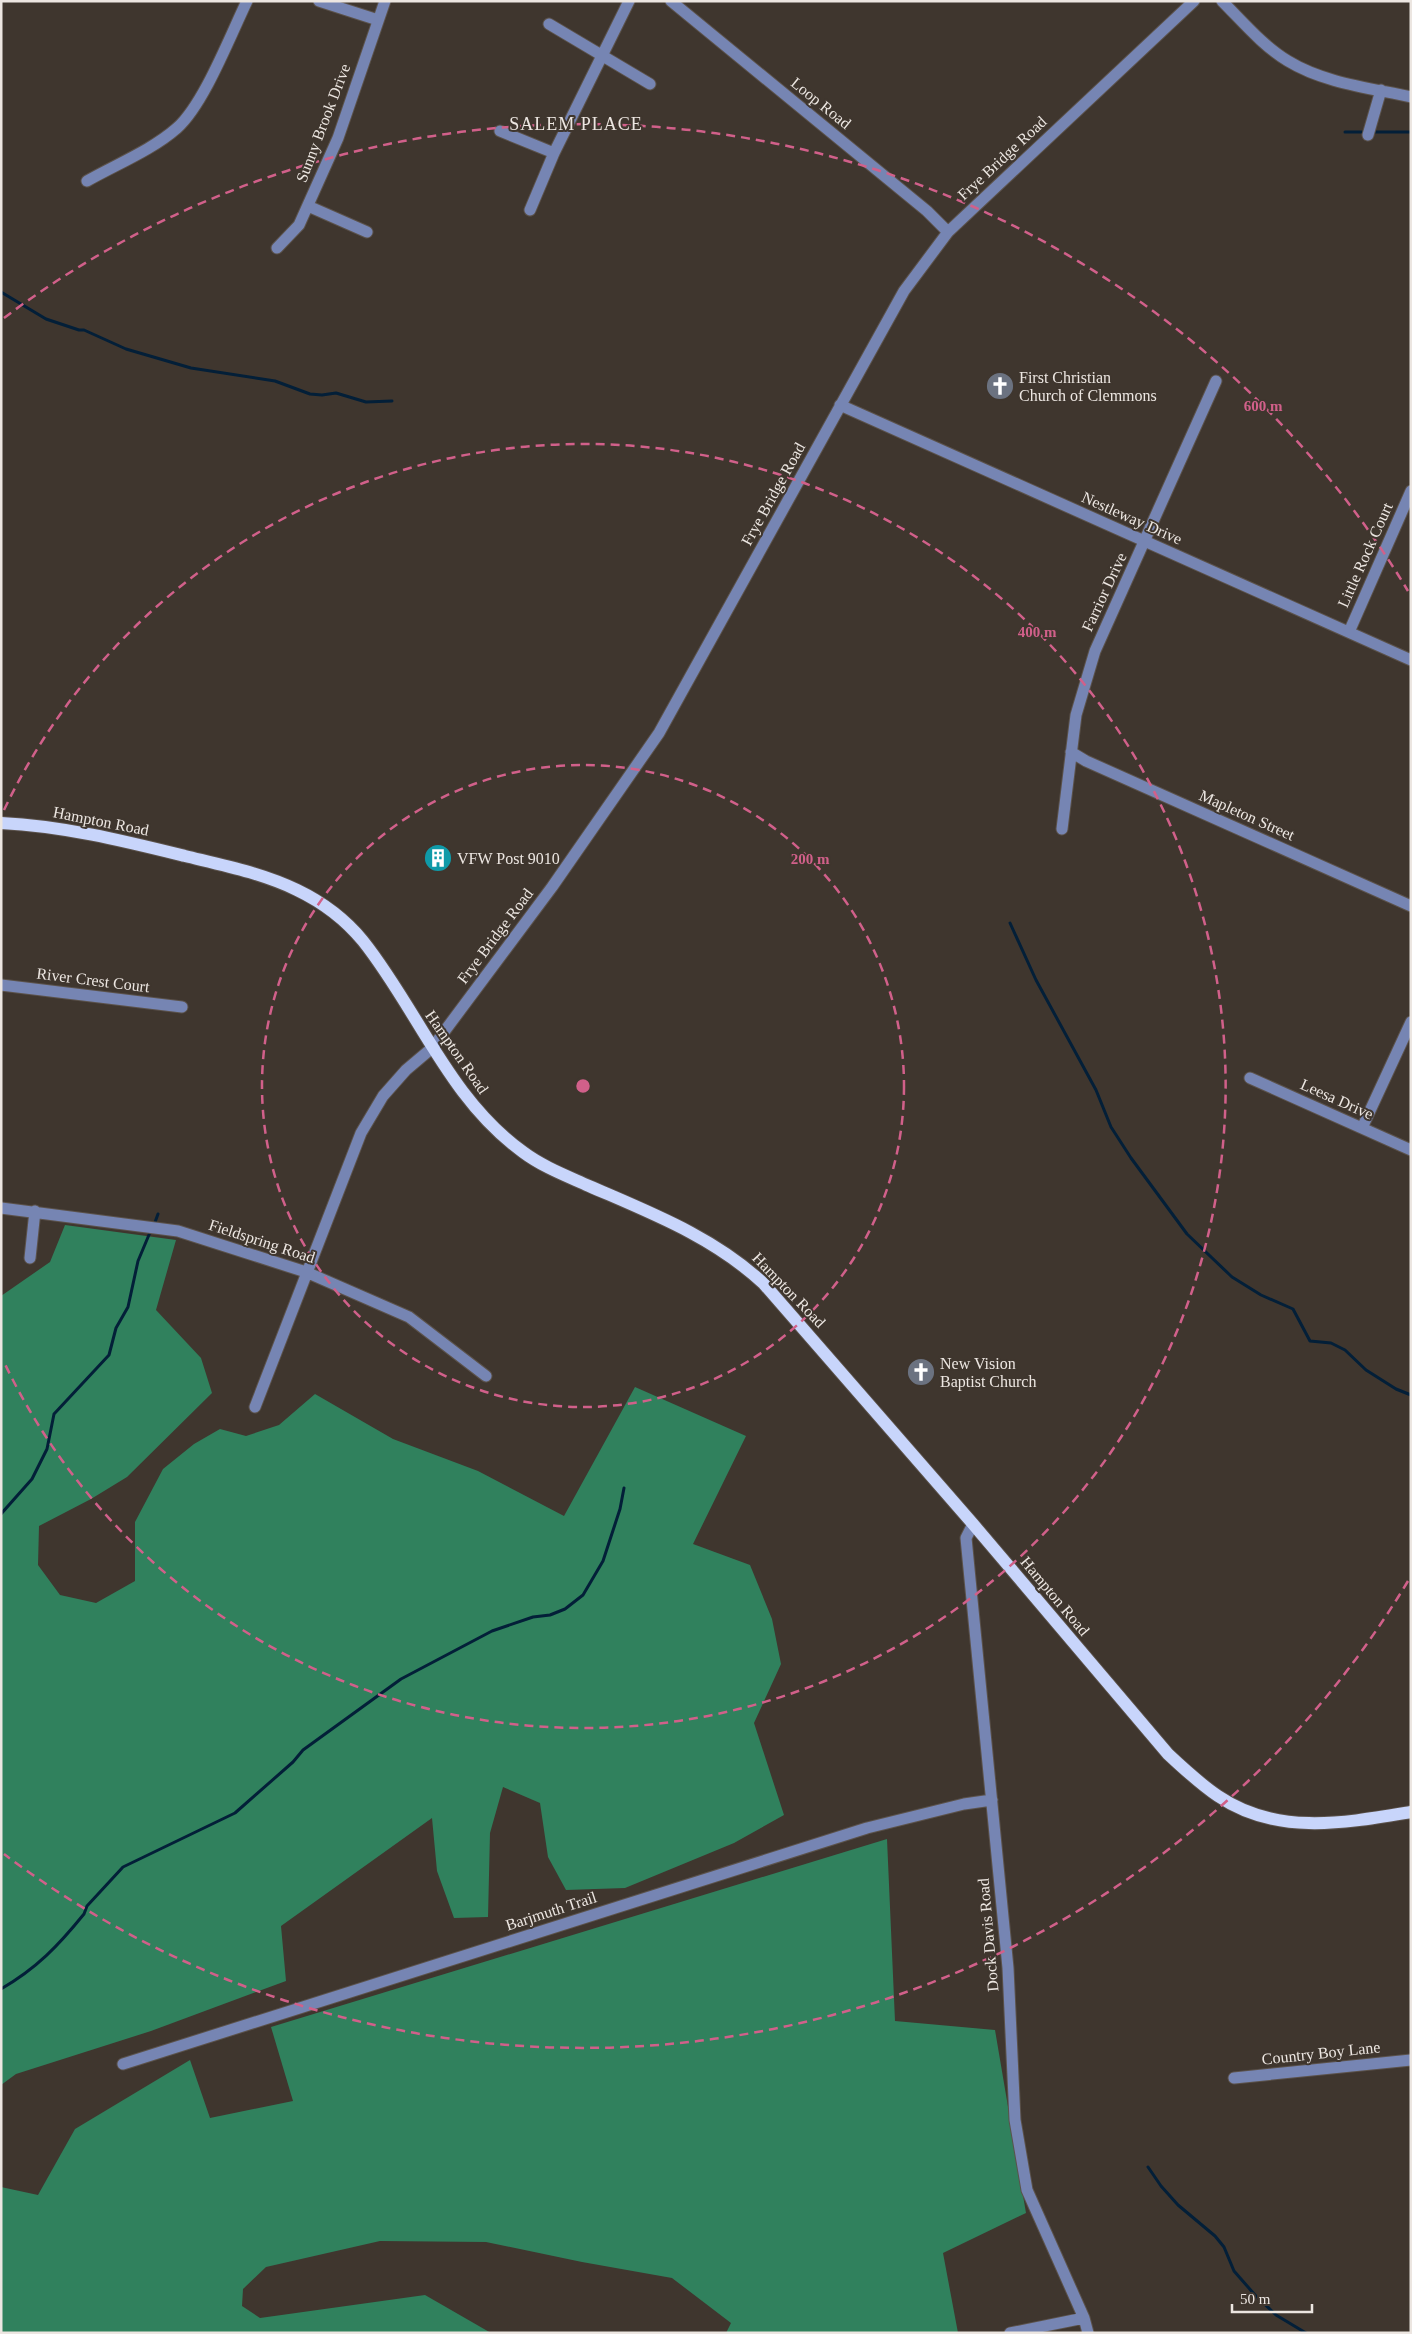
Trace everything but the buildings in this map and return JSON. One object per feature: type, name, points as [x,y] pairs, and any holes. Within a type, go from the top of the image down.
[{"type":"main road","name":"Hampton Road","points":[[1,823],[70,830],[257,874],[296,889],[330,910],[362,940],[432,1048],[475,1107],[497,1132],[523,1153],[548,1168],[690,1231],[746,1267],[800,1323],[974,1524],[1168,1754],[1219,1797],[1243,1810],[1273,1820],[1307,1824],[1345,1823],[1411,1812]]},
{"type":"street","points":[[88,180],[165,137],[187,117],[204,89],[247,1]]},
{"type":"street","points":[[319,1],[378,20]]},
{"type":"street","name":"Sunny Brook Drive","points":[[277,248],[299,225],[308,206],[344,121],[386,1]]},
{"type":"street","points":[[530,210],[554,153],[601,54],[629,1]]},
{"type":"street","name":"Loop Road","points":[[671,1],[927,211],[948,232]]},
{"type":"street","name":"Frye Bridge Road","points":[[254,1407],[361,1133],[382,1096],[406,1070],[432,1048],[552,887],[659,733],[904,291],[948,232],[1194,1]]},
{"type":"street","points":[[1222,1],[1260,40],[1289,61],[1324,76],[1411,96]]},
{"type":"street","points":[[549,24],[650,84]]},
{"type":"street","points":[[1368,135],[1382,90]]},
{"type":"street","points":[[500,131],[554,153]]},
{"type":"street","points":[[308,206],[367,232]]},
{"type":"street","name":"Farrior Drive","points":[[1062,829],[1076,715],[1095,651],[1216,381]]},
{"type":"street","name":"Nestleway Drive","points":[[840,406],[1411,660]]},
{"type":"street","name":"Little Rock Court","points":[[1349,632],[1411,491]]},
{"type":"street","name":"Mapleton Street","points":[[1071,752],[1086,761],[1411,906]]},
{"type":"street","name":"River Crest Court","points":[[1,985],[182,1007]]},
{"type":"street","points":[[1362,1128],[1411,1022]]},
{"type":"street","name":"Leesa Drive","points":[[1250,1078],[1411,1150]]},
{"type":"street","name":"Fieldspring Road","points":[[1,1208],[178,1231],[306,1272],[409,1317],[486,1376]]},
{"type":"street","points":[[30,1258],[35,1212]]},
{"type":"street","name":"Dock Davis Road","points":[[974,1524],[966,1538],[1008,1968],[1015,2120],[1027,2190],[1084,2318],[1088,2333]]},
{"type":"street","name":"Barjmuth Trail","points":[[123,2064],[867,1828],[964,1804],[992,1800]]},
{"type":"street","name":"Country Boy Lane","points":[[1234,2078],[1411,2060]]},
{"type":"street","points":[[1010,2333],[1084,2318]]},
{"type":"green space","points":[[65,1225],[176,1240],[156,1310],[201,1358],[212,1393],[127,1477],[91,1499],[39,1526],[38,1565],[60,1595],[96,1603],[135,1581],[135,1522],[163,1469],[194,1444],[220,1429],[246,1436],[279,1425],[315,1394],[393,1439],[478,1471],[564,1516],[635,1387],[746,1436],[693,1544],[750,1565],[772,1619],[781,1664],[754,1723],[784,1815],[734,1843],[625,1888],[566,1890],[548,1857],[540,1803],[503,1787],[490,1833],[488,1917],[454,1918],[437,1871],[432,1818],[281,1926],[286,1981],[151,2031],[16,2074],[1,2085],[1,1296],[50,1262]]},
{"type":"green space","points":[[887,1839],[895,2021],[995,2030],[1026,2213],[943,2253],[958,2333],[726,2333],[731,2323],[672,2278],[486,2242],[380,2241],[266,2267],[243,2289],[242,2306],[260,2318],[425,2295],[491,2333],[1,2333],[1,2187],[38,2195],[75,2129],[190,2060],[210,2118],[293,2101],[271,2027]]},
{"type":"waterway","points":[[1345,132],[1411,132]]},
{"type":"waterway","points":[[1,292],[46,319],[84,330],[126,349],[191,368],[275,381],[310,394],[336,393],[366,402],[392,401]]},
{"type":"waterway","points":[[1010,923],[1036,980],[1096,1090],[1111,1127],[1131,1158],[1187,1234],[1232,1277],[1261,1295],[1293,1309],[1310,1341],[1331,1343],[1345,1350],[1366,1370],[1396,1389],[1411,1395]]},
{"type":"waterway","points":[[154,1225],[158,1214]]},
{"type":"waterway","points":[[1,1514],[32,1479],[47,1449],[54,1414],[109,1355],[116,1328],[128,1307],[138,1261],[151,1230]]},
{"type":"waterway","points":[[1,1989],[26,1973],[56,1946],[84,1914],[87,1906],[123,1867],[235,1813],[293,1762],[303,1750],[401,1679],[492,1631],[533,1617],[550,1615],[565,1609],[583,1595],[603,1561],[620,1509],[624,1488]]},
{"type":"waterway","points":[[1148,2167],[1161,2186],[1178,2205],[1215,2236],[1224,2247],[1234,2271],[1255,2295],[1276,2315],[1306,2333]]},
{"type":"place","name":"First Christian Church of Clemmons","points":[[1000,386]]},
{"type":"place","name":"VFW Post 9010","points":[[438,858]]},
{"type":"place","name":"New Vision Baptist Church","points":[[921,1372]]},
{"type":"district","name":"SALEM PLACE","points":[[576,124]]}]
